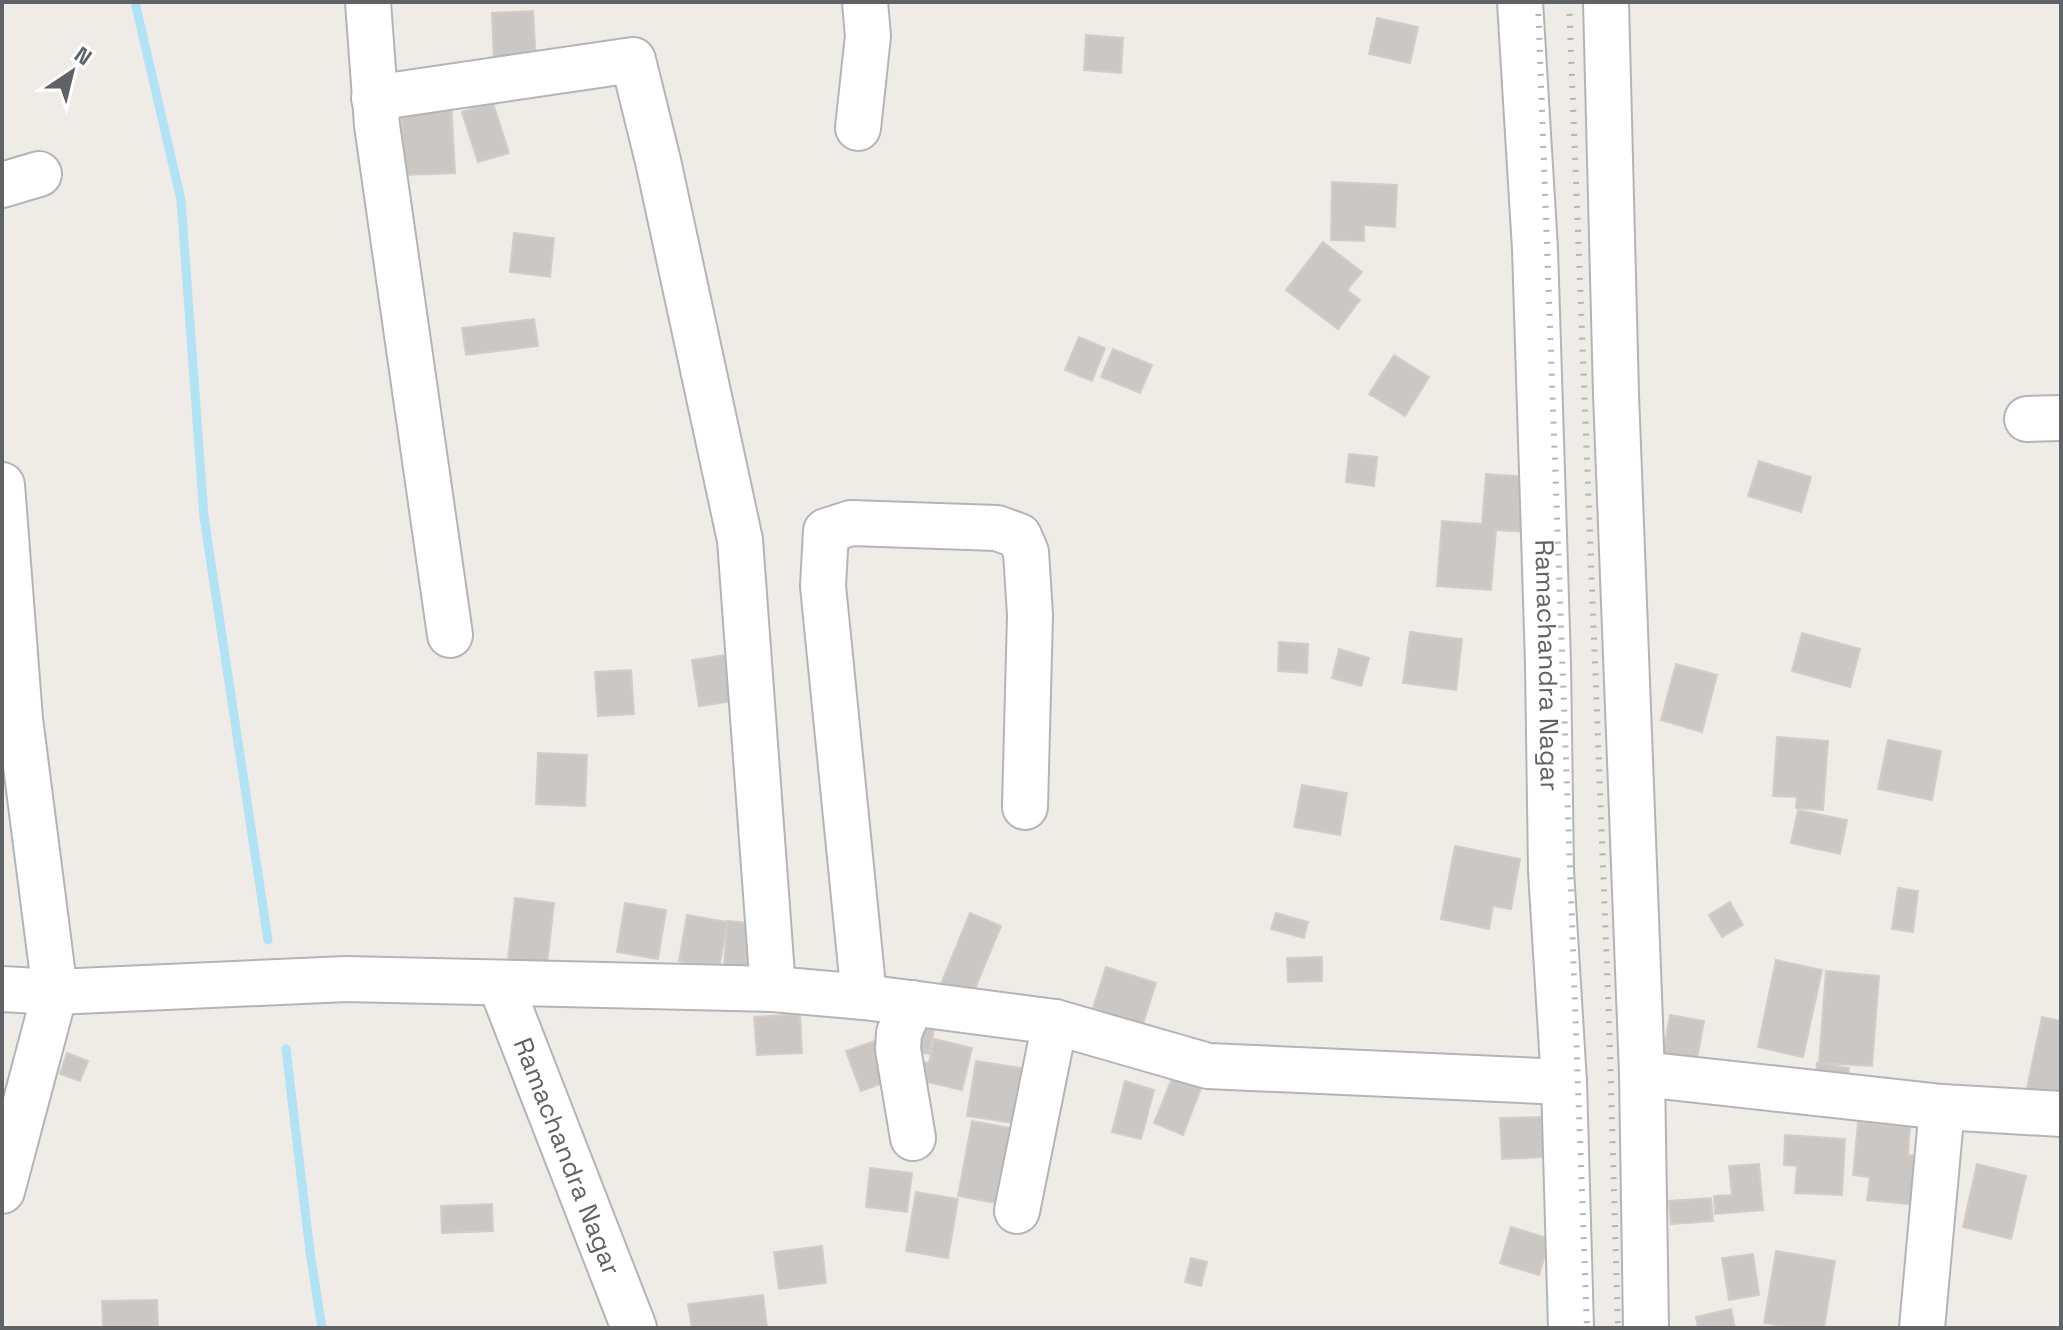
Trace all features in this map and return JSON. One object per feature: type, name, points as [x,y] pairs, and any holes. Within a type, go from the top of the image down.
[{"type":"street","points":[[368,2],[374,98],[450,635]]},
{"type":"street","points":[[858,128],[868,36],[865,2]]},
{"type":"street","name":"Ramachandra Nagar","points":[[1520,2],[1535,249],[1551,871],[1564,1082],[1571,1328]]},
{"type":"street","points":[[1606,2],[1616,394],[1642,1074],[1646,1328]]},
{"type":"street","points":[[374,98],[633,60],[658,161],[740,540],[773,989]]},
{"type":"street","points":[[2,485],[5,557],[20,719],[55,992],[2,1191]]},
{"type":"street","points":[[864,997],[823,586],[826,531],[851,523],[997,528],[1019,536],[1026,552],[1030,615],[1025,807]]},
{"type":"street","points":[[2,989],[55,992],[346,979],[773,989],[864,997],[1055,1022],[1208,1066],[1564,1082]]},
{"type":"street","name":"Ramachandra Nagar","points":[[500,983],[634,1328]]},
{"type":"street","points":[[912,1003],[899,1033],[898,1049],[913,1138]]},
{"type":"street","points":[[1017,1211],[1055,1022]]},
{"type":"street","points":[[1642,1074],[1942,1107],[2061,1114]]},
{"type":"street","points":[[1922,1328],[1942,1107]]},
{"type":"building","points":[[533,11],[536,63],[494,65],[492,13]]},
{"type":"building","points":[[1377,18],[1418,27],[1410,63],[1369,54]]},
{"type":"building","points":[[1086,35],[1123,38],[1121,73],[1084,70]]},
{"type":"building","points":[[451,100],[455,173],[405,175],[401,103]]},
{"type":"building","points":[[493,103],[509,153],[478,162],[462,112]]},
{"type":"building","points":[[1332,182],[1397,185],[1395,227],[1364,225],[1364,241],[1331,240]]},
{"type":"building","points":[[514,233],[554,238],[550,277],[510,272]]},
{"type":"building","points":[[1323,242],[1362,272],[1347,290],[1360,300],[1338,329],[1286,290]]},
{"type":"building","points":[[534,319],[538,346],[466,355],[462,328]]},
{"type":"building","points":[[1079,337],[1105,348],[1092,381],[1065,370]]},
{"type":"building","points":[[1113,349],[1152,365],[1140,393],[1101,377]]},
{"type":"building","points":[[1394,355],[1429,377],[1405,416],[1369,394]]},
{"type":"building","points":[[1349,454],[1377,457],[1374,486],[1346,482]]},
{"type":"building","points":[[1759,461],[1811,477],[1801,512],[1748,496]]},
{"type":"building","points":[[1486,474],[1531,477],[1527,532],[1496,530],[1491,590],[1437,586],[1442,521],[1482,524]]},
{"type":"building","points":[[1410,632],[1462,639],[1456,690],[1403,683]]},
{"type":"building","points":[[1802,633],[1860,649],[1850,687],[1792,671]]},
{"type":"building","points":[[1279,642],[1308,644],[1307,673],[1278,671]]},
{"type":"building","points":[[1339,649],[1369,658],[1361,686],[1332,678]]},
{"type":"building","points":[[733,654],[740,700],[699,706],[692,660]]},
{"type":"building","points":[[1676,664],[1717,675],[1702,732],[1661,720]]},
{"type":"building","points":[[631,670],[634,714],[598,716],[595,672]]},
{"type":"building","points":[[1777,737],[1828,741],[1823,810],[1796,808],[1797,797],[1773,796]]},
{"type":"building","points":[[1888,740],[1941,751],[1932,800],[1878,789]]},
{"type":"building","points":[[538,753],[587,755],[585,806],[536,804]]},
{"type":"building","points":[[1302,785],[1347,793],[1340,835],[1294,827]]},
{"type":"building","points":[[1798,810],[1847,820],[1840,854],[1791,843]]},
{"type":"building","points":[[1455,846],[1520,859],[1511,909],[1493,906],[1489,929],[1441,919]]},
{"type":"building","points":[[1898,888],[1918,891],[1913,932],[1892,929]]},
{"type":"building","points":[[515,898],[554,903],[547,965],[508,960]]},
{"type":"building","points":[[1730,902],[1743,925],[1722,937],[1709,915]]},
{"type":"building","points":[[625,903],[666,910],[658,959],[617,952]]},
{"type":"building","points":[[970,913],[1001,926],[972,996],[941,984]]},
{"type":"building","points":[[1276,913],[1308,922],[1304,938],[1271,929]]},
{"type":"building","points":[[687,915],[727,922],[719,969],[679,961]]},
{"type":"building","points":[[727,921],[765,924],[761,985],[723,982]]},
{"type":"building","points":[[1322,957],[1322,981],[1288,982],[1287,958]]},
{"type":"building","points":[[1776,960],[1822,970],[1803,1057],[1758,1047]]},
{"type":"building","points":[[1106,967],[1156,983],[1143,1024],[1093,1008]]},
{"type":"building","points":[[1826,971],[1879,976],[1872,1066],[1819,1063]]},
{"type":"building","points":[[800,1014],[802,1053],[757,1055],[754,1017]]},
{"type":"building","points":[[1670,1015],[1704,1021],[1696,1065],[1662,1059]]},
{"type":"building","points":[[2042,1017],[2061,1021],[2061,1096],[2027,1088]]},
{"type":"building","points":[[906,1025],[934,1030],[929,1054],[901,1048]]},
{"type":"building","points":[[886,1037],[901,1077],[861,1091],[846,1051]]},
{"type":"building","points":[[934,1039],[972,1048],[962,1090],[906,1077],[910,1059],[929,1063]]},
{"type":"building","points":[[67,1053],[88,1061],[80,1081],[60,1074]]},
{"type":"building","points":[[976,1061],[1027,1069],[1019,1124],[967,1116]]},
{"type":"building","points":[[1817,1063],[1849,1068],[1847,1088],[1815,1084]]},
{"type":"building","points":[[1173,1076],[1201,1088],[1183,1135],[1154,1123]]},
{"type":"building","points":[[1125,1081],[1154,1090],[1141,1139],[1112,1132]]},
{"type":"building","points":[[1544,1117],[1546,1157],[1502,1159],[1500,1118]]},
{"type":"building","points":[[972,1121],[1026,1131],[1012,1206],[958,1196]]},
{"type":"building","points":[[1858,1122],[1910,1127],[1908,1155],[1924,1156],[1919,1205],[1867,1200],[1870,1177],[1853,1175]]},
{"type":"building","points":[[1785,1135],[1845,1139],[1842,1195],[1795,1193],[1797,1166],[1784,1165]]},
{"type":"building","points":[[1759,1164],[1763,1210],[1715,1214],[1714,1196],[1732,1195],[1729,1166]]},
{"type":"building","points":[[1977,1164],[2026,1176],[2011,1239],[1963,1227]]},
{"type":"building","points":[[870,1168],[912,1173],[907,1212],[866,1207]]},
{"type":"building","points":[[916,1192],[958,1199],[948,1258],[906,1251]]},
{"type":"building","points":[[1711,1198],[1713,1221],[1671,1224],[1669,1201]]},
{"type":"building","points":[[492,1204],[493,1231],[442,1233],[441,1206]]},
{"type":"building","points":[[1511,1227],[1550,1239],[1539,1275],[1500,1263]]},
{"type":"building","points":[[822,1246],[826,1283],[779,1289],[774,1252]]},
{"type":"building","points":[[1776,1251],[1835,1261],[1824,1328],[1795,1328],[1764,1323]]},
{"type":"building","points":[[1753,1254],[1759,1295],[1729,1300],[1722,1258]]},
{"type":"building","points":[[1191,1258],[1207,1262],[1201,1286],[1185,1282]]},
{"type":"building","points":[[763,1295],[767,1328],[692,1328],[688,1304]]},
{"type":"building","points":[[157,1300],[158,1328],[103,1328],[102,1301]]},
{"type":"building","points":[[1731,1309],[1735,1328],[1698,1328],[1696,1317]]},
{"type":"waterway","points":[[135,2],[181,200],[204,517],[268,940]]},
{"type":"waterway","points":[[286,1049],[322,1328]]},
{"type":"railway","points":[[1538,2],[1587,1328]]},
{"type":"railway","points":[[1569,2],[1609,1019],[1618,1328]]}]
